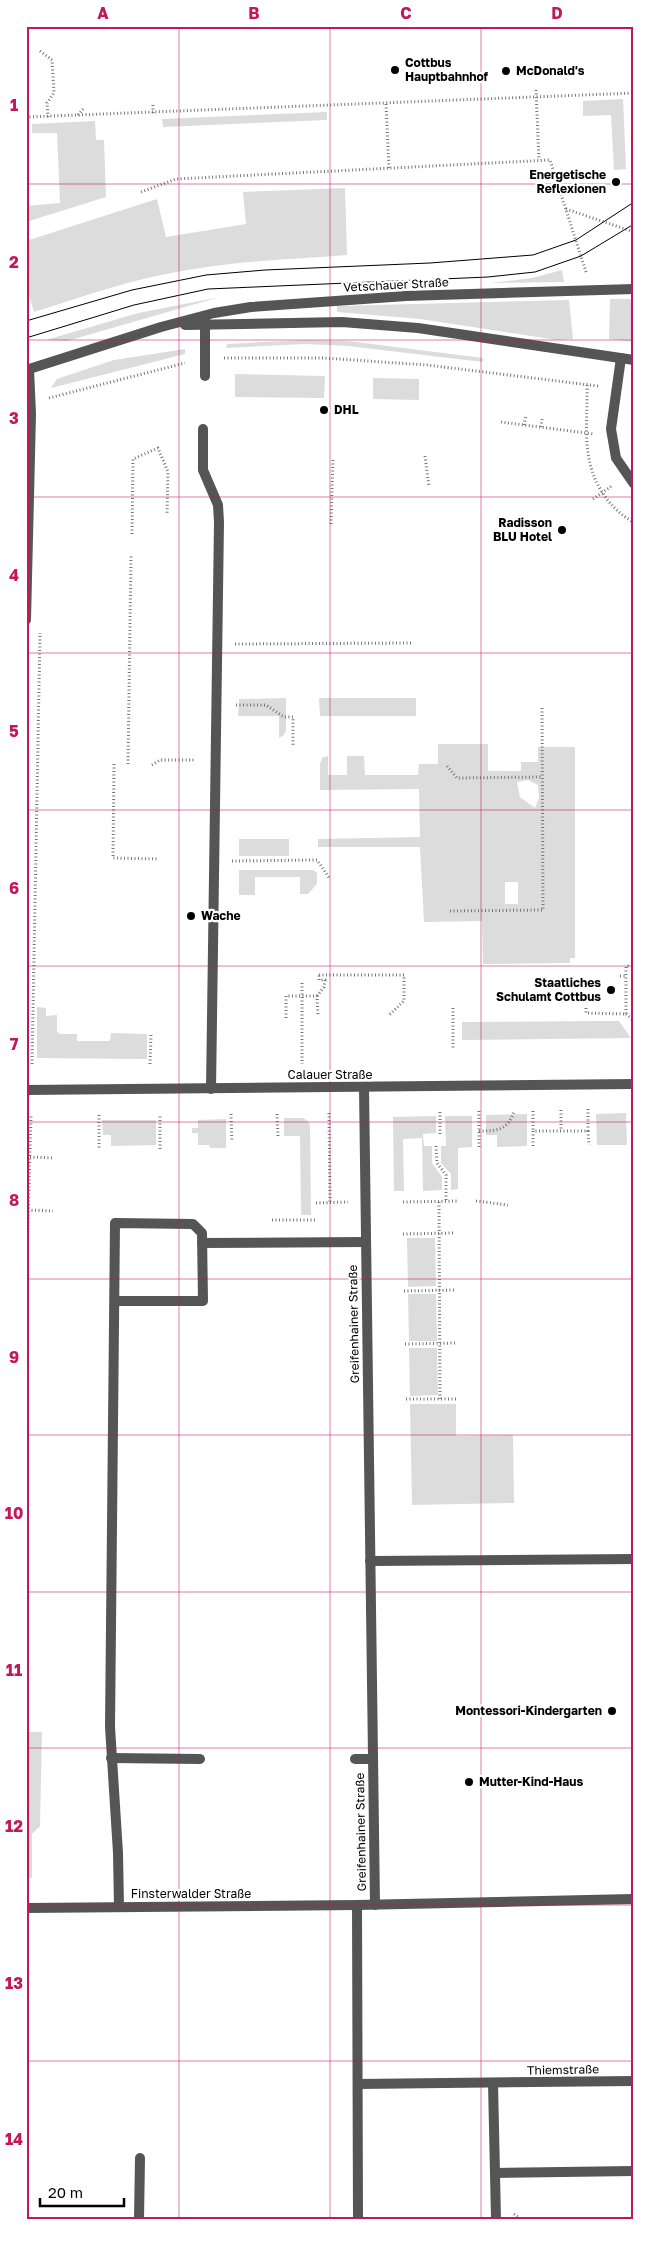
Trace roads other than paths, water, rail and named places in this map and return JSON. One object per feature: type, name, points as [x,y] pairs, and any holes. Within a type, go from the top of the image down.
[{"type":"street","name":"Vetschauer Straße","points":[[27,367],[161,327],[205,320],[251,307],[363,299],[634,290]]},
{"type":"street","name":"Vetschauer Straße","points":[[205,320],[342,322],[418,328],[634,360]]},
{"type":"street","points":[[205,320],[205,376]]},
{"type":"street","points":[[621,358],[611,429],[616,458],[634,484]]},
{"type":"street","points":[[26,620],[30,403],[27,367]]},
{"type":"street","points":[[204,429],[203,470],[218,504],[219,522],[211,1089]]},
{"type":"street","name":"Calauer Straße","points":[[26,1090],[634,1084]]},
{"type":"street","name":"Greifenhainer Straße","points":[[364,1087],[375,1905]]},
{"type":"street","points":[[115,1301],[203,1301],[202,1232],[193,1224],[115,1223],[110,1758],[118,1853],[118,1907]]},
{"type":"street","points":[[202,1243],[365,1242]]},
{"type":"street","points":[[370,1561],[634,1559]]},
{"type":"street","points":[[110,1758],[200,1759]]},
{"type":"street","name":"Greifenhainer Straße","points":[[355,1759],[372,1759]]},
{"type":"street","name":"Finsterwalder Straße","points":[[26,1908],[375,1905],[634,1899]]},
{"type":"street","points":[[357,1905],[358,2219]]},
{"type":"street","name":"Thiemstraße","points":[[358,2084],[634,2081]]},
{"type":"street","points":[[493,2083],[496,2219]]},
{"type":"street","points":[[139,2219],[140,2158]]},
{"type":"street","points":[[495,2173],[634,2171]]},
{"type":"tram line","points":[[26,321],[132,290],[206,275],[265,270],[430,263],[533,255],[576,240],[634,202]]},
{"type":"tram line","points":[[26,338],[134,305],[208,289],[488,277],[535,272],[581,256],[634,224]]},
{"type":"place","name":"Cottbus Hauptbahnhof","points":[[395,70]]},
{"type":"place","name":"McDonald's","points":[[506,71]]},
{"type":"place","name":"Energetische Reflexionen","points":[[616,182]]},
{"type":"place","name":"DHL","points":[[324,410]]},
{"type":"place","name":"Radisson BLU Hotel","points":[[562,530]]},
{"type":"place","name":"Wache","points":[[191,916]]},
{"type":"place","name":"Staatliches Schulamt Cottbus","points":[[611,990]]},
{"type":"place","name":"Montessori-Kindergarten","points":[[612,1711]]},
{"type":"place","name":"Mutter-Kind-Haus","points":[[469,1782]]}]
